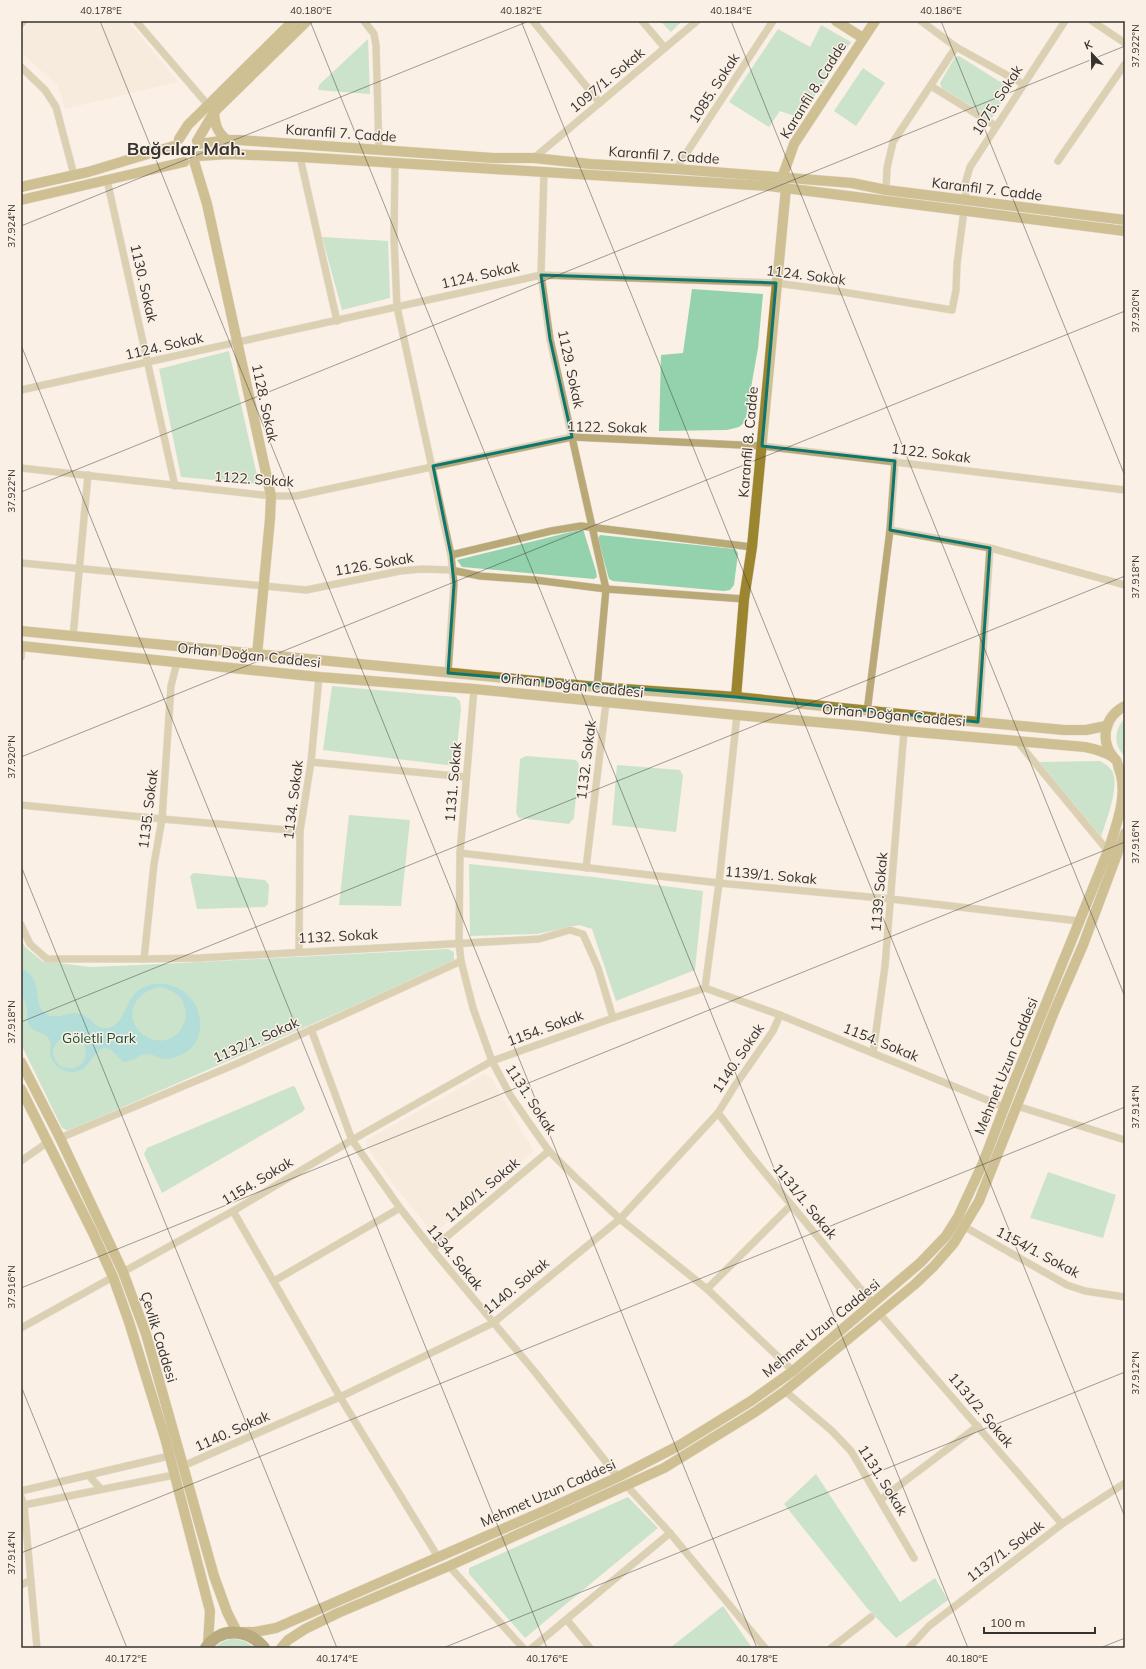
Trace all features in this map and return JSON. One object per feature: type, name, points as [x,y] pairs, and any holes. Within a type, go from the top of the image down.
[{"type":"highway","points":[[204,1647],[221,1635],[237,1632],[249,1635],[264,1648]]},
{"type":"main road","points":[[198,142],[211,108],[293,21]]},
{"type":"main road","points":[[21,187],[74,175],[153,154],[177,143],[187,136],[198,142],[201,150],[192,160],[175,155],[177,143],[188,124],[211,108],[307,21]]},
{"type":"main road","points":[[836,21],[863,38]]},
{"type":"main road","name":"Karanfil 8. Cadde","points":[[782,178],[794,144],[875,21]]},
{"type":"main road","points":[[211,108],[216,126],[221,135],[227,140]]},
{"type":"main road","name":"Karanfil 7. Cadde","points":[[198,142],[227,140],[296,143],[493,158],[534,158],[590,164],[676,169],[852,183],[886,190],[1125,220]]},
{"type":"main road","name":"Karanfil 7. Cadde","points":[[21,200],[192,160],[229,154],[597,174],[786,188],[1125,231]]},
{"type":"main road","name":"1128. Sokak","points":[[192,160],[207,204],[271,496],[264,585],[256,655]]},
{"type":"main road","name":"Karanfil 8. Cadde","points":[[736,697],[744,599],[752,547],[786,188]]},
{"type":"main road","points":[[21,632],[596,687],[736,697],[866,712],[1064,730],[1086,730],[1106,726],[1111,717],[1125,706]]},
{"type":"main road","name":"Orhan Doğan Caddesi","points":[[22,646],[319,677],[474,689],[606,703],[860,726],[904,732],[1085,747],[1099,750],[1121,763]]},
{"type":"main road","name":"Mehmet Uzun Caddesi","points":[[237,1632],[255,1632],[276,1628],[618,1477],[680,1445],[751,1401],[793,1371],[920,1263],[946,1236],[954,1223],[983,1163],[1004,1107],[1108,851],[1123,792],[1123,779],[1121,763],[1110,753],[1106,745],[1106,726]]},
{"type":"main road","points":[[281,1648],[288,1640],[305,1629],[338,1613],[449,1566],[664,1468],[755,1412],[785,1391],[914,1285],[934,1266],[954,1243],[979,1201],[1082,945],[1125,833]]},
{"type":"main road","name":"Çevlik Caddesi","points":[[21,1062],[60,1138],[123,1272],[146,1334],[214,1576],[227,1612],[237,1632]]},
{"type":"main road","name":"Çevlik Caddesi","points":[[21,1089],[93,1233],[113,1277],[130,1322],[169,1456],[210,1611],[204,1647]]},
{"type":"street","points":[[21,24],[24,21]]},
{"type":"street","points":[[136,21],[211,108]]},
{"type":"street","points":[[364,21],[374,34],[376,45],[379,150]]},
{"type":"street","points":[[533,21],[600,103]]},
{"type":"street","points":[[642,21],[665,48]]},
{"type":"street","name":"1097/1. Sokak","points":[[534,158],[697,21]]},
{"type":"street","name":"1085. Sokak","points":[[676,169],[773,21]]},
{"type":"street","points":[[921,21],[956,46],[1023,84]]},
{"type":"street","name":"1075. Sokak","points":[[966,200],[965,184],[970,166],[1066,21]]},
{"type":"street","points":[[1092,21],[1125,42]]},
{"type":"street","points":[[886,190],[887,168],[893,142],[956,46]]},
{"type":"street","points":[[1058,161],[1125,64]]},
{"type":"street","points":[[22,69],[45,90],[56,107],[74,175]]},
{"type":"street","points":[[931,86],[996,126]]},
{"type":"street","points":[[300,157],[337,321]]},
{"type":"street","points":[[396,164],[394,237],[397,307],[415,392],[433,466],[451,555],[451,570],[454,584],[448,673]]},
{"type":"street","name":"1129. Sokak","points":[[544,172],[542,275],[550,339],[606,589],[596,687]]},
{"type":"street","name":"1130. Sokak","points":[[107,180],[175,486]]},
{"type":"street","name":"1124. Sokak","points":[[21,390],[542,275],[776,283],[843,292],[952,310],[956,290],[957,264],[964,210]]},
{"type":"street","name":"1122. Sokak","points":[[21,468],[271,496],[296,496],[572,437],[762,446],[1125,490]]},
{"type":"street","points":[[866,712],[890,530],[895,461]]},
{"type":"street","points":[[73,637],[88,476]]},
{"type":"street","points":[[451,555],[551,531],[581,526],[752,547]]},
{"type":"street","points":[[890,530],[990,548],[1125,585]]},
{"type":"street","points":[[978,722],[990,548]]},
{"type":"street","name":"1126. Sokak","points":[[21,563],[306,590],[400,570],[451,570],[480,576],[535,580],[606,589],[744,599]]},
{"type":"street","points":[[21,657],[22,646]]},
{"type":"street","name":"1135. Sokak","points":[[144,959],[154,864],[162,820],[171,686],[177,662]]},
{"type":"street","name":"1134. Sokak","points":[[299,951],[300,831],[312,762],[319,677]]},
{"type":"street","name":"1131. Sokak","points":[[474,689],[460,853],[458,943],[461,962],[473,1008],[492,1062],[510,1095],[549,1151],[576,1179],[620,1219],[707,1289],[793,1371]]},
{"type":"street","name":"1132. Sokak","points":[[586,868],[606,703]]},
{"type":"street","points":[[705,988],[719,883],[737,715]]},
{"type":"street","name":"1139. Sokak","points":[[873,1053],[886,966],[904,732]]},
{"type":"street","points":[[1017,741],[1108,851]]},
{"type":"street","points":[[312,762],[466,777]]},
{"type":"street","points":[[21,805],[162,820],[300,831]]},
{"type":"street","name":"1139/1. Sokak","points":[[460,853],[719,883],[891,899],[1079,921]]},
{"type":"street","name":"1132. Sokak","points":[[21,925],[30,944],[47,959],[200,958],[299,951],[539,939],[570,930],[583,934],[598,968],[613,1018]]},
{"type":"street","name":"1132/1. Sokak","points":[[60,1138],[236,1064],[461,962]]},
{"type":"street","name":"1154. Sokak","points":[[123,1272],[233,1210],[352,1140],[492,1062],[613,1018],[705,988],[873,1053],[1004,1107]]},
{"type":"street","name":"1140. Sokak","points":[[183,1466],[340,1397],[493,1323],[620,1219],[718,1113],[773,1031],[780,1016]]},
{"type":"street","name":"1134. Sokak","points":[[311,1029],[352,1140],[400,1208],[432,1249],[535,1372],[618,1477]]},
{"type":"street","points":[[1017,1106],[1125,1140]]},
{"type":"street","name":"1131/1. Sokak","points":[[718,1113],[791,1205],[873,1304]]},
{"type":"street","points":[[21,1161],[48,1142]]},
{"type":"street","name":"1140/1. Sokak","points":[[432,1249],[549,1151]]},
{"type":"street","points":[[707,1289],[791,1205]]},
{"type":"street","points":[[274,1281],[400,1208]]},
{"type":"street","points":[[233,1210],[340,1397],[438,1557]]},
{"type":"street","name":"1154/1. Sokak","points":[[965,1226],[1067,1285],[1086,1291],[1125,1297]]},
{"type":"street","points":[[21,1328],[113,1277]]},
{"type":"street","name":"1131/2. Sokak","points":[[879,1313],[1062,1524]]},
{"type":"street","name":"1131. Sokak","points":[[785,1391],[832,1431],[851,1451],[914,1558]]},
{"type":"street","points":[[880,1500],[978,1426]]},
{"type":"street","points":[[21,1491],[169,1456]]},
{"type":"street","points":[[23,1504],[174,1475]]},
{"type":"street","points":[[89,1476],[101,1489]]},
{"type":"street","name":"1137/1. Sokak","points":[[909,1648],[929,1626],[1062,1524],[1125,1483]]},
{"type":"street","points":[[627,1486],[670,1534],[765,1648]]},
{"type":"street","points":[[21,1497],[31,1580],[36,1648]]},
{"type":"street","points":[[532,1648],[670,1534]]},
{"type":"street","points":[[449,1566],[523,1648]]},
{"type":"street","points":[[21,1585],[31,1580]]},
{"type":"street","points":[[832,1648],[871,1617]]},
{"type":"street","points":[[567,1620],[590,1648]]},
{"type":"highlighted area","points":[[541,275],[776,283],[762,446],[895,461],[890,530],[990,548],[978,722],[736,697],[448,673],[454,584],[451,555],[433,466],[572,437],[550,339]]},
{"type":"shaded area","points":[[32,21],[128,21],[178,82],[65,109],[58,86],[21,52],[21,34]]},
{"type":"shaded area","points":[[485,1074],[492,1078],[524,1136],[530,1143],[533,1152],[436,1232],[432,1232],[389,1179],[367,1147],[366,1140]]},
{"type":"green space","points":[[660,21],[682,21],[671,32]]},
{"type":"green space","points":[[821,25],[851,42],[800,118],[780,111],[769,127],[729,102],[778,29],[810,47]]},
{"type":"green space","points":[[368,39],[370,94],[318,90],[319,85]]},
{"type":"green space","points":[[959,56],[1010,88],[992,118],[942,89],[940,83],[955,57]]},
{"type":"green space","points":[[863,68],[885,83],[856,126],[834,111]]},
{"type":"green space","points":[[322,237],[388,241],[390,298],[342,310]]},
{"type":"green space","points":[[692,289],[763,294],[758,348],[745,422],[739,427],[727,430],[659,431],[661,355],[683,353]]},
{"type":"green space","points":[[229,351],[259,484],[181,477],[159,369]]},
{"type":"green space","points":[[583,529],[596,571],[597,577],[594,579],[462,567],[457,560]]},
{"type":"green space","points":[[600,535],[735,549],[738,553],[734,585],[730,590],[724,591],[613,581],[609,579],[599,543],[598,538]]},
{"type":"green space","points":[[332,686],[455,697],[460,701],[461,709],[455,766],[323,750]]},
{"type":"green space","points":[[1125,718],[1125,756],[1118,747],[1116,737],[1121,722]]},
{"type":"green space","points":[[526,756],[576,760],[579,764],[574,818],[569,824],[519,818],[516,813],[520,759]]},
{"type":"green space","points":[[1100,761],[1111,769],[1114,779],[1111,805],[1101,837],[1037,762]]},
{"type":"green space","points":[[617,765],[680,770],[683,776],[676,832],[612,825]]},
{"type":"green space","points":[[349,815],[410,820],[401,906],[339,905]]},
{"type":"green space","points":[[469,864],[593,877],[703,891],[695,970],[616,1001],[592,929],[579,925],[537,934],[470,936]]},
{"type":"green space","points":[[194,873],[265,880],[269,885],[268,904],[265,907],[197,909],[190,876]]},
{"type":"green space","name":"Göletli Park","points":[[21,939],[25,947],[42,961],[91,967],[448,949],[454,952],[454,961],[68,1131],[62,1128],[21,1044]]},
{"type":"green space","points":[[293,1086],[295,1087],[305,1109],[302,1112],[162,1193],[144,1154],[147,1148]]},
{"type":"green space","points":[[1048,1172],[1116,1195],[1103,1238],[1030,1218]]},
{"type":"green space","points":[[816,1474],[900,1602],[935,1578],[948,1600],[896,1638],[867,1608],[784,1504]]},
{"type":"green space","points":[[628,1497],[658,1528],[525,1638],[469,1574],[469,1568]]},
{"type":"green space","points":[[723,1606],[752,1648],[670,1648]]},
{"type":"green space","points":[[230,1639],[243,1641],[254,1648],[214,1648],[222,1642]]},
{"type":"water","points":[[21,969],[29,973],[33,979],[36,986],[38,1001],[44,1013],[51,1016],[73,1013],[80,1014],[102,1028],[111,1027],[120,1020],[132,997],[142,988],[159,984],[177,988],[185,992],[196,1006],[200,1021],[198,1038],[187,1052],[168,1059],[146,1054],[123,1062],[112,1051],[106,1048],[97,1052],[80,1071],[65,1071],[58,1067],[51,1058],[51,1046],[49,1039],[29,1026],[27,1008],[20,990]],"holes":[[[159,987],[173,991],[181,999],[185,1009],[185,1020],[181,1029],[174,1037],[163,1040],[151,1039],[142,1034],[134,1023],[132,1016],[135,1003],[139,997],[151,989]],[[63,1037],[76,1037],[82,1041],[85,1047],[86,1053],[84,1059],[81,1064],[75,1067],[62,1067],[56,1062],[53,1056],[54,1048],[57,1042]]]},
{"type":"district","name":"Bağcılar Mah.","points":[[186,148]]}]
